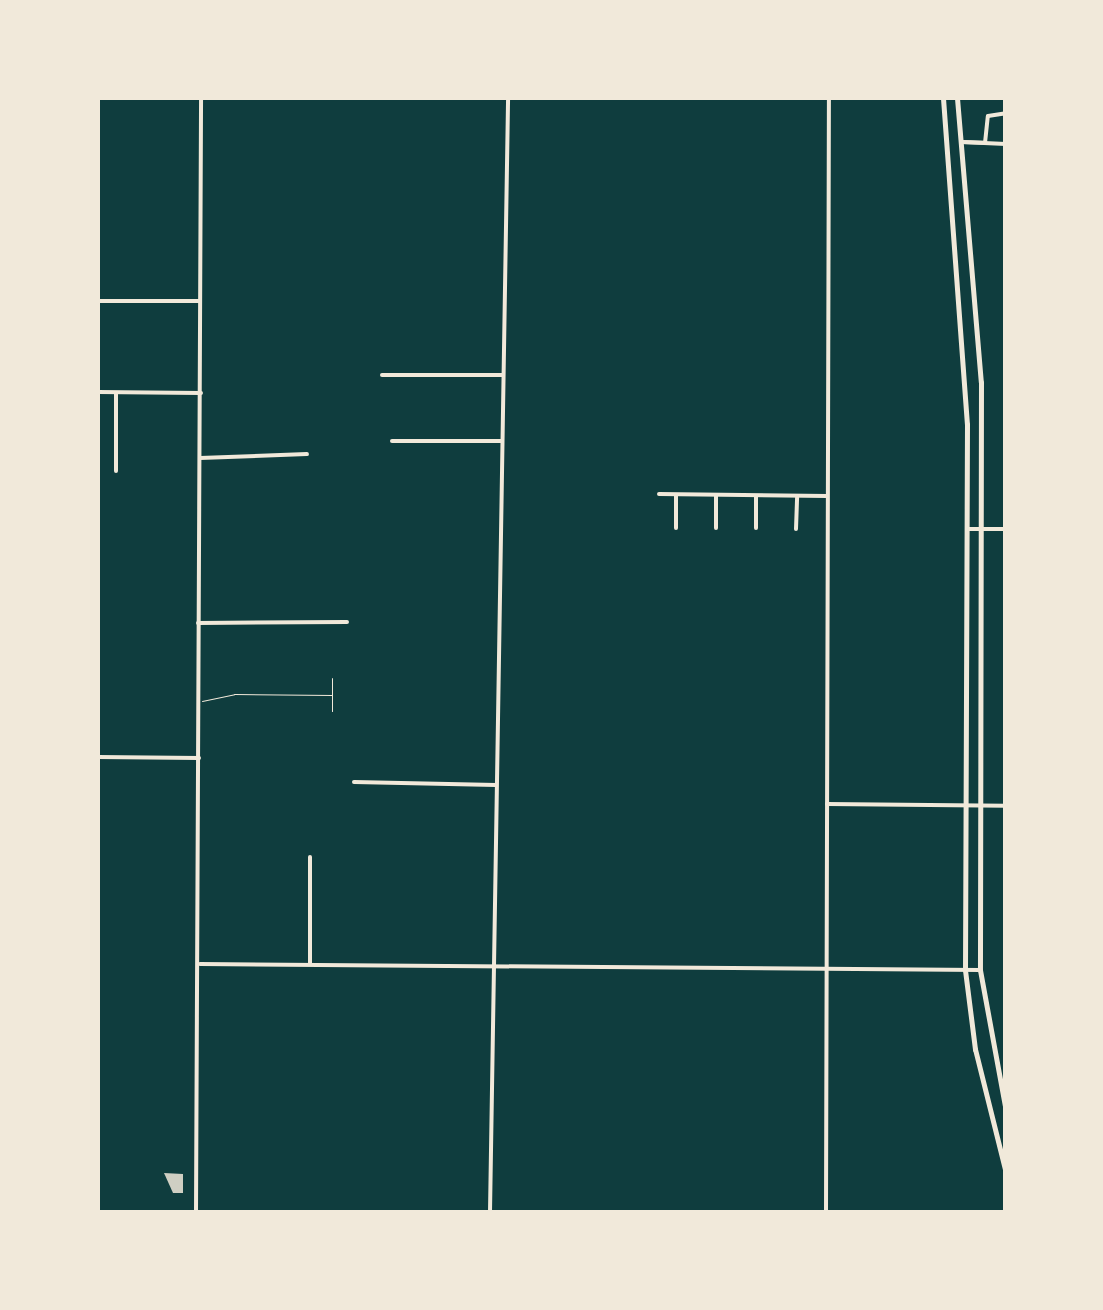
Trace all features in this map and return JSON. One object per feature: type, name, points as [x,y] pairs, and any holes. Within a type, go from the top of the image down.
[{"type":"main road","points":[[943,98],[968,424],[965,970],[986,1092],[1006,1173]]},
{"type":"main road","points":[[957,98],[982,424],[980,970],[1006,1111]]},
{"type":"main road","points":[[960,319],[974,318]]},
{"type":"main road","points":[[968,424],[982,424]]},
{"type":"main road","points":[[966,667],[980,666]]},
{"type":"main road","points":[[986,1092],[1000,1088]]},
{"type":"street","points":[[196,1212],[201,98]]},
{"type":"street","points":[[490,1212],[508,98]]},
{"type":"street","points":[[826,1212],[829,98]]},
{"type":"street","points":[[985,144],[988,116],[1006,112]]},
{"type":"street","points":[[960,142],[1006,144]]},
{"type":"street","points":[[98,301],[200,301]]},
{"type":"street","points":[[382,375],[503,375]]},
{"type":"street","points":[[98,392],[201,393]]},
{"type":"street","points":[[116,392],[116,471]]},
{"type":"street","points":[[392,441],[502,441]]},
{"type":"street","points":[[200,458],[308,454]]},
{"type":"street","points":[[659,494],[827,496]]},
{"type":"street","points":[[676,495],[676,528]]},
{"type":"street","points":[[716,496],[716,528]]},
{"type":"street","points":[[756,496],[756,528]]},
{"type":"street","points":[[796,528],[797,496]]},
{"type":"street","points":[[967,529],[1006,529]]},
{"type":"street","points":[[198,623],[346,622]]},
{"type":"street","points":[[98,757],[199,758]]},
{"type":"street","points":[[354,782],[496,785]]},
{"type":"street","points":[[826,804],[1006,806]]},
{"type":"street","points":[[310,857],[310,964]]},
{"type":"street","points":[[199,964],[980,970]]},
{"type":"lane","points":[[332,678],[332,710]]},
{"type":"lane","points":[[198,701],[234,694],[332,695]]},
{"type":"building","points":[[164,1173],[183,1174],[183,1193],[173,1193]]}]
